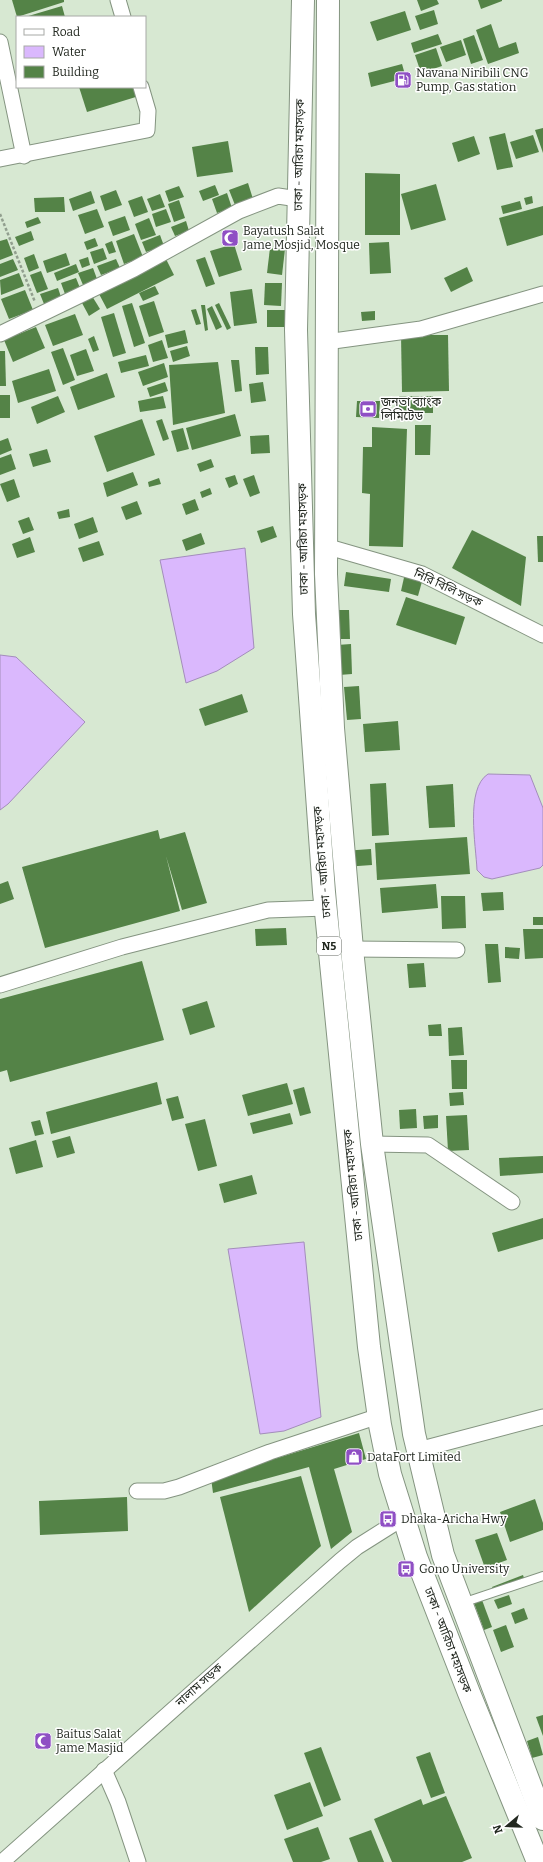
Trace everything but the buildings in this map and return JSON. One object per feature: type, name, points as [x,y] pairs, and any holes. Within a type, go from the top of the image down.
[{"type":"highway","name":"ঢাকা - আরিচা মহাসড়ক","points":[[302,0],[296,330],[304,614],[326,908],[364,1293],[379,1416],[390,1474],[403,1518],[440,1622],[538,1862]]},
{"type":"highway","name":"N5","points":[[328,0],[326,546],[334,728],[352,949],[372,1144],[418,1450],[444,1555],[543,1819]]},
{"type":"street","points":[[118,0],[123,16]]},
{"type":"street","points":[[0,42],[24,156]]},
{"type":"street","points":[[0,159],[24,156],[147,130],[148,111],[141,88]]},
{"type":"street","points":[[0,334],[40,316],[134,269],[239,212],[278,196],[298,199]]},
{"type":"street","points":[[326,342],[421,329],[543,294]]},
{"type":"street","name":"নিরি বিলি সড়ক","points":[[326,546],[422,574],[543,635]]},
{"type":"street","points":[[0,985],[122,948],[268,910],[326,908]]},
{"type":"street","points":[[352,949],[457,950]]},
{"type":"street","points":[[372,1144],[428,1145],[512,1202]]},
{"type":"street","points":[[137,1491],[164,1491],[179,1487],[270,1452],[379,1416]]},
{"type":"street","points":[[418,1450],[543,1417]]},
{"type":"street","name":"নালাম সড়ক","points":[[2,1862],[340,1561],[357,1547],[403,1518]]},
{"type":"street","points":[[104,1770],[118,1802],[138,1862]]},
{"type":"lane","points":[[461,1603],[543,1576]]},
{"type":"path","points":[[0,214],[32,289],[40,316]]},
{"type":"water","points":[[245,548],[254,648],[217,671],[186,683],[160,560]]},
{"type":"water","points":[[0,655],[16,657],[85,722],[8,804],[0,810]]},
{"type":"water","points":[[488,774],[530,775],[543,808],[543,865],[540,868],[492,879],[484,877],[477,870],[474,833],[474,804],[476,792],[481,781]]},
{"type":"water","points":[[304,1242],[321,1417],[284,1431],[260,1434],[228,1249]]},
{"type":"place","name":"Navana Niribili CNG Pump, Gas station","points":[[403,80]]},
{"type":"place","name":"Bayatush Salat Jame Mosjid, Mosque","points":[[230,238]]},
{"type":"place","name":"জনতা ব্যাংক লিমিটেড","points":[[368,409]]},
{"type":"place","name":"DataFort Limited","points":[[354,1457]]},
{"type":"place","name":"Dhaka-Aricha Hwy","points":[[388,1519]]},
{"type":"place","name":"Gono University","points":[[406,1569]]},
{"type":"place","name":"Baitus Salat Jame Masjid","points":[[43,1741]]}]
